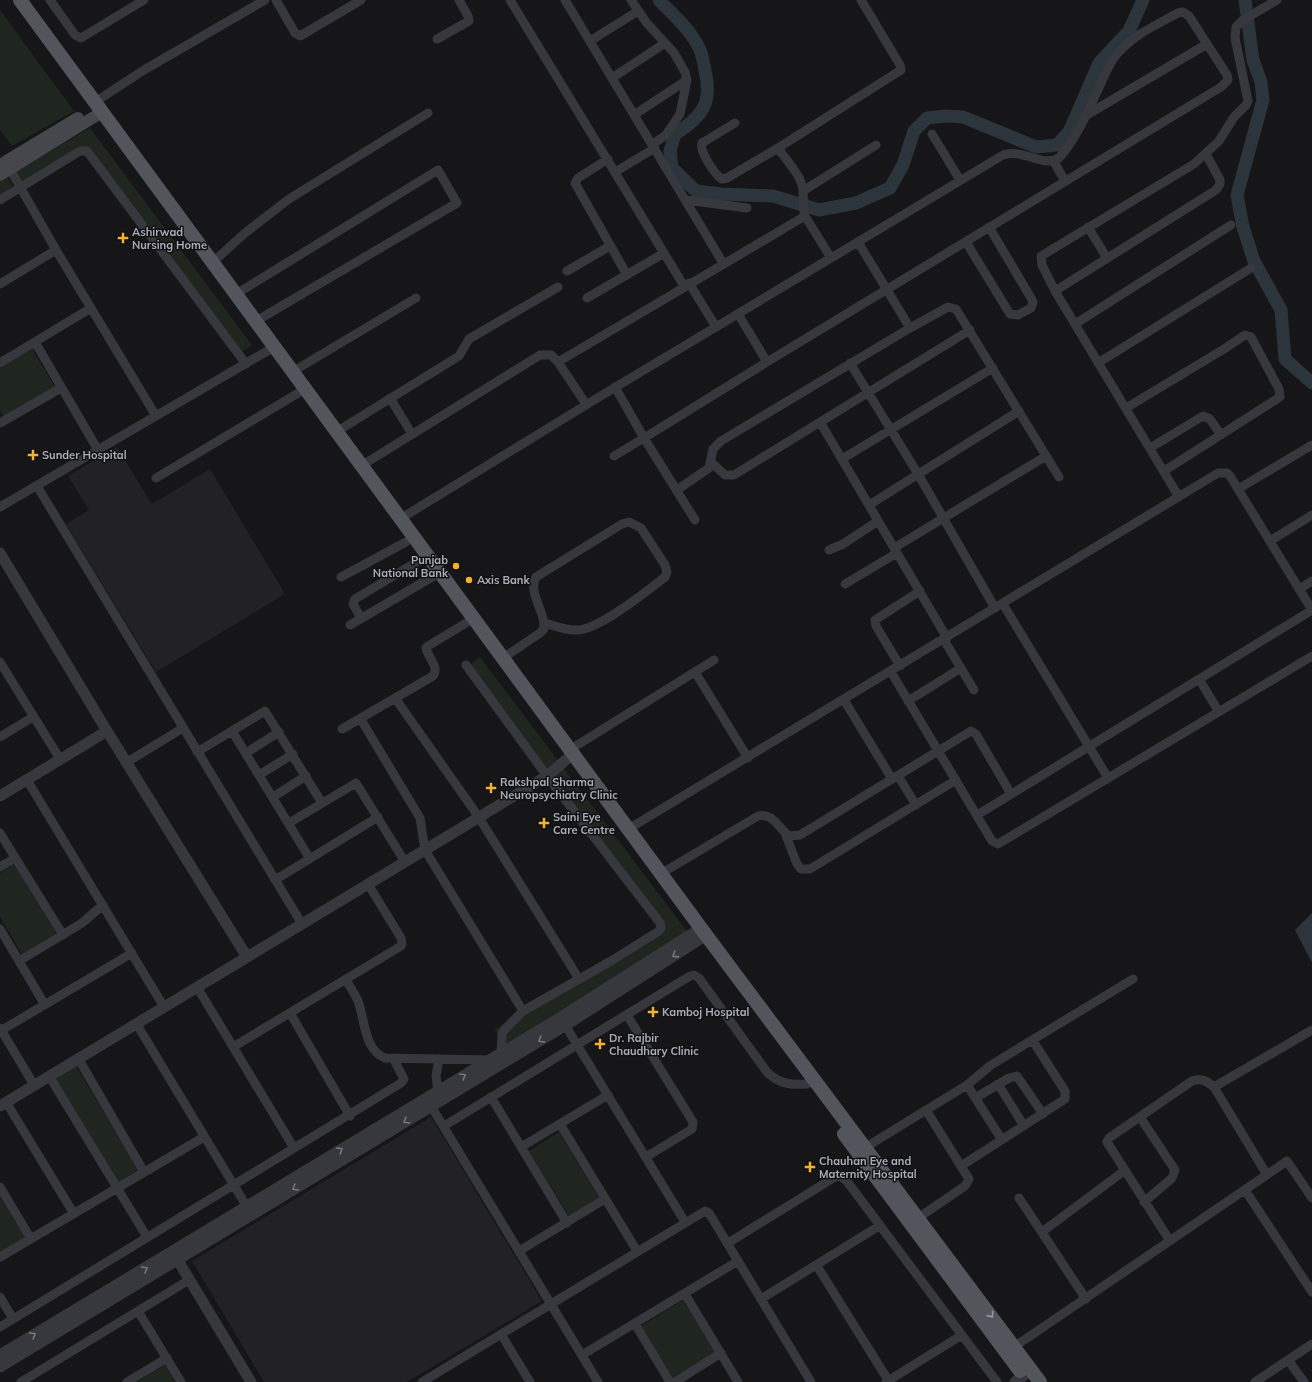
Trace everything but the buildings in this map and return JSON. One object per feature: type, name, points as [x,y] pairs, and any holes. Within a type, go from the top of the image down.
[{"type":"main road","points":[[10,0],[213,262],[256,321],[270,349],[292,372],[301,391],[336,432],[503,658],[807,1084],[1010,1349]]},
{"type":"main road","points":[[20,0],[96,110],[301,391],[406,542],[466,624],[630,828],[662,873],[699,934],[866,1146],[918,1218],[1010,1349],[1025,1377],[1040,1382]]},
{"type":"main road","points":[[4,168],[96,110]]},
{"type":"street","points":[[54,1],[75,35],[81,38],[144,0]]},
{"type":"street","points":[[96,110],[144,70],[266,0]]},
{"type":"street","points":[[276,0],[295,32],[300,36],[360,0]]},
{"type":"street","points":[[437,39],[469,21],[468,16],[459,0]]},
{"type":"street","points":[[510,0],[664,253],[716,327]]},
{"type":"street","points":[[565,0],[723,263]]},
{"type":"street","points":[[616,172],[654,146],[666,135],[680,114],[687,80],[681,63],[638,11],[631,0]]},
{"type":"street","points":[[735,123],[705,141],[701,146],[718,176],[722,179],[727,178],[778,148],[901,70],[900,65],[861,0]]},
{"type":"street","points":[[1179,497],[1055,291],[1042,265],[1041,256],[1194,164],[1219,141],[1234,117],[1248,101],[1235,31],[1236,27],[1245,18],[1277,0]]},
{"type":"street","points":[[590,41],[638,11]]},
{"type":"street","points":[[614,456],[1226,83],[1227,75],[1189,16],[1183,12],[1178,13],[1142,32],[1127,44],[1109,67],[1064,153],[1054,162]]},
{"type":"street","points":[[612,78],[665,43]]},
{"type":"street","points":[[1084,117],[1207,44]]},
{"type":"street","points":[[634,115],[687,80]]},
{"type":"street","points":[[213,262],[245,233],[289,199],[428,113]]},
{"type":"street","points":[[932,134],[960,180]]},
{"type":"street","points":[[803,191],[876,145]]},
{"type":"street","points":[[778,148],[798,176],[803,191],[803,209],[831,258]]},
{"type":"street","points":[[0,200],[80,151],[87,151],[246,364]]},
{"type":"street","points":[[400,519],[586,404],[960,180],[1010,153],[1054,162],[1065,181]]},
{"type":"street","points":[[1055,291],[1219,187],[1220,180],[1206,154]]},
{"type":"street","points":[[608,159],[578,178],[575,183],[627,275]]},
{"type":"street","points":[[4,168],[20,188],[156,416]]},
{"type":"street","points":[[236,294],[438,170],[457,203],[256,321]]},
{"type":"street","points":[[686,200],[747,208]]},
{"type":"street","points":[[558,362],[723,263],[803,209]]},
{"type":"street","points":[[1075,324],[1230,225]]},
{"type":"street","points":[[966,242],[1010,314],[1018,315],[1031,308],[1033,302],[1031,298],[990,227]]},
{"type":"street","points":[[1088,227],[1107,258]]},
{"type":"street","points":[[858,242],[910,328]]},
{"type":"street","points":[[567,271],[610,246]]},
{"type":"street","points":[[0,284],[56,250]]},
{"type":"street","points":[[587,298],[664,253]]},
{"type":"street","points":[[1098,363],[1251,268]]},
{"type":"street","points":[[336,432],[459,356],[469,339],[558,287]]},
{"type":"street","points":[[292,372],[416,298]]},
{"type":"street","points":[[677,490],[704,472],[711,462],[713,449],[721,441],[910,328],[943,309],[953,306],[960,313],[1059,476]]},
{"type":"street","points":[[0,363],[91,308]]},
{"type":"street","points":[[738,314],[767,362]]},
{"type":"street","points":[[711,462],[725,476],[734,475],[970,330]]},
{"type":"street","points":[[1126,408],[1247,334],[1251,337],[1279,389],[1280,397],[1164,471]]},
{"type":"street","points":[[35,342],[98,450]]},
{"type":"street","points":[[0,508],[270,349]]},
{"type":"street","points":[[361,466],[540,355],[551,355],[558,362],[586,404]]},
{"type":"street","points":[[850,364],[943,517],[1108,778]]},
{"type":"street","points":[[842,459],[993,368]]},
{"type":"street","points":[[615,387],[644,438],[695,520]]},
{"type":"street","points":[[1,422],[62,388]]},
{"type":"street","points":[[156,478],[301,391]]},
{"type":"street","points":[[390,398],[412,434]]},
{"type":"street","points":[[869,505],[1019,411]]},
{"type":"street","points":[[1150,448],[1203,416],[1210,419],[1222,435]]},
{"type":"street","points":[[820,422],[920,591],[974,690]]},
{"type":"street","points":[[1238,489],[1312,445]]},
{"type":"street","points":[[845,584],[943,517],[1046,456]]},
{"type":"street","points":[[630,828],[946,639],[1179,497],[1222,472],[1226,473],[1230,476],[1312,610],[977,815]]},
{"type":"street","points":[[37,486],[302,924]]},
{"type":"street","points":[[1270,541],[1312,515]]},
{"type":"street","points":[[829,550],[843,544],[878,521]]},
{"type":"street","points":[[503,658],[544,629],[544,623],[533,587],[536,577],[622,524],[629,522],[641,528],[665,565],[667,572],[665,577],[605,620],[589,628],[578,630],[563,629],[544,623]]},
{"type":"street","points":[[341,577],[406,542]]},
{"type":"street","points":[[0,553],[107,731],[247,957]]},
{"type":"street","points":[[361,618],[353,604],[354,599],[420,560]]},
{"type":"street","points":[[350,625],[432,577]]},
{"type":"street","points":[[1299,589],[1312,581]]},
{"type":"street","points":[[900,666],[876,626],[875,620],[920,591]]},
{"type":"street","points":[[342,729],[433,676],[436,672],[436,668],[427,652],[428,646],[466,624]]},
{"type":"street","points":[[890,672],[992,841],[998,844],[1312,656]]},
{"type":"street","points":[[74,1214],[3,1104],[425,850],[478,816],[547,776],[570,753],[714,660]]},
{"type":"street","points":[[0,662],[60,759]]},
{"type":"street","points":[[466,665],[547,776],[660,923],[661,928],[579,979],[523,1011],[505,1028],[502,1034],[501,1052]]},
{"type":"street","points":[[908,701],[961,668]]},
{"type":"street","points":[[695,672],[748,758]]},
{"type":"street","points":[[1199,679],[1219,712]]},
{"type":"street","points":[[395,698],[478,816],[579,979]]},
{"type":"street","points":[[844,700],[895,778],[916,805]]},
{"type":"street","points":[[198,752],[265,711],[322,803]]},
{"type":"street","points":[[0,737],[33,716]]},
{"type":"street","points":[[360,718],[420,818],[425,850],[523,1011]]},
{"type":"street","points":[[126,762],[183,728]]},
{"type":"street","points":[[0,796],[107,731]]},
{"type":"street","points":[[232,731],[310,858]]},
{"type":"street","points":[[246,753],[279,732]]},
{"type":"street","points":[[662,873],[758,816],[769,816],[786,833],[794,837],[800,835],[968,732],[974,732],[1011,794]]},
{"type":"street","points":[[259,775],[293,754]]},
{"type":"street","points":[[273,797],[306,776]]},
{"type":"street","points":[[27,780],[164,1007]]},
{"type":"street","points":[[786,833],[797,864],[801,869],[806,870],[818,865],[956,780]]},
{"type":"street","points":[[289,823],[356,783],[405,862]]},
{"type":"street","points":[[275,880],[378,817]]},
{"type":"street","points":[[0,833],[63,935]]},
{"type":"street","points":[[0,867],[15,858]]},
{"type":"street","points":[[233,1047],[346,980],[402,944],[401,938],[368,884]]},
{"type":"street","points":[[19,961],[63,935],[103,905]]},
{"type":"street","points":[[0,929],[45,1004]]},
{"type":"street","points":[[0,1367],[175,1256],[563,1021],[699,934]]},
{"type":"street","points":[[34,1085],[1,1029],[132,953]]},
{"type":"street","points":[[444,1126],[690,976],[694,975],[699,978],[767,1072],[782,1083],[793,1085],[807,1084]]},
{"type":"street","points":[[866,1146],[967,1085],[991,1065],[1033,1041],[1133,979]]},
{"type":"street","points":[[346,980],[357,1000],[373,1050],[378,1055],[385,1058],[489,1060]]},
{"type":"street","points":[[196,987],[294,1148]]},
{"type":"street","points":[[290,1013],[350,1116]]},
{"type":"street","points":[[627,1015],[693,1122],[692,1129],[646,1157]]},
{"type":"street","points":[[563,1021],[685,1222]]},
{"type":"street","points":[[429,1102],[438,1091],[501,1052],[563,1021]]},
{"type":"street","points":[[136,1023],[249,1211]]},
{"type":"street","points":[[1214,1087],[1312,1030]]},
{"type":"street","points":[[961,1166],[1061,1102],[1067,1095],[1033,1041]]},
{"type":"street","points":[[78,1058],[144,1172]]},
{"type":"street","points":[[0,1326],[294,1148],[350,1116],[403,1082],[403,1076],[393,1058]]},
{"type":"street","points":[[438,1091],[436,1076],[439,1059]]},
{"type":"street","points":[[49,1076],[146,1237]]},
{"type":"street","points":[[975,1098],[1009,1078],[1017,1076],[1043,1114]]},
{"type":"street","points":[[1170,1241],[1124,1171],[1107,1142],[1109,1138],[1192,1081],[1198,1079],[1207,1081],[1214,1087],[1267,1175]]},
{"type":"street","points":[[998,1084],[1024,1126]]},
{"type":"street","points":[[967,1085],[1002,1140]]},
{"type":"street","points":[[521,1147],[608,1095]]},
{"type":"street","points":[[491,1098],[566,1223]]},
{"type":"street","points":[[429,1102],[598,1382]]},
{"type":"street","points":[[918,1218],[968,1183],[970,1179],[926,1110]]},
{"type":"street","points":[[1140,1117],[1175,1170],[1172,1178],[1144,1202]]},
{"type":"street","points":[[560,1124],[637,1251]]},
{"type":"street","points":[[0,1257],[204,1136]]},
{"type":"street","points":[[1010,1349],[1086,1299],[1287,1161],[1312,1198]]},
{"type":"street","points":[[1042,1232],[1124,1171]]},
{"type":"street","points":[[728,1243],[835,1177],[840,1176],[846,1180],[879,1226],[998,1382]]},
{"type":"street","points":[[0,1186],[31,1239]]},
{"type":"street","points":[[1245,1190],[1312,1292]]},
{"type":"street","points":[[1018,1198],[1086,1299]]},
{"type":"street","points":[[519,1251],[605,1199]]},
{"type":"street","points":[[422,1382],[685,1222],[706,1211],[709,1213],[728,1243],[811,1382]]},
{"type":"street","points":[[761,1299],[817,1266],[879,1226]]},
{"type":"street","points":[[175,1256],[251,1382]]},
{"type":"street","points":[[0,1355],[175,1256]]},
{"type":"street","points":[[582,1355],[738,1261]]},
{"type":"street","points":[[817,1266],[887,1381],[962,1335]]},
{"type":"street","points":[[25,1381],[189,1280]]},
{"type":"street","points":[[685,1294],[738,1382]]},
{"type":"street","points":[[0,1297],[13,1319]]},
{"type":"street","points":[[138,1311],[181,1382]]},
{"type":"street","points":[[635,1324],[670,1382]]},
{"type":"street","points":[[501,1334],[530,1382]]},
{"type":"street","points":[[1255,1382],[1312,1344]]},
{"type":"street","points":[[675,1382],[721,1353]]},
{"type":"street","points":[[127,1382],[167,1358]]},
{"type":"street","points":[[1288,1360],[1304,1382]]},
{"type":"shaded area","points":[[0,10],[74,111],[12,146],[0,130]]},
{"type":"shaded area","points":[[90,128],[252,345],[236,356],[83,147],[20,184],[13,173]]},
{"type":"shaded area","points":[[7,177],[14,188],[0,196],[0,181]]},
{"type":"shaded area","points":[[32,349],[55,387],[4,417],[0,411],[0,368]]},
{"type":"shaded area","points":[[117,447],[152,504],[210,469],[285,594],[156,672],[66,524],[89,510],[68,476]]},
{"type":"shaded area","points":[[480,657],[689,934],[502,1046],[495,1029],[666,929],[470,665]]},
{"type":"shaded area","points":[[14,864],[56,933],[22,954],[0,917],[0,873]]},
{"type":"shaded area","points":[[1312,913],[1312,963],[1295,930]]},
{"type":"shaded area","points":[[76,1066],[138,1170],[117,1183],[55,1079]]},
{"type":"shaded area","points":[[431,1117],[542,1301],[407,1382],[264,1382],[192,1261]]},
{"type":"shaded area","points":[[559,1132],[599,1198],[569,1216],[529,1151]]},
{"type":"shaded area","points":[[0,1197],[25,1238],[0,1253]]},
{"type":"shaded area","points":[[683,1300],[715,1352],[673,1378],[641,1326]]},
{"type":"shaded area","points":[[165,1365],[175,1382],[137,1382]]},
{"type":"waterway","points":[[659,0],[682,24],[697,43],[703,58],[707,82],[706,101],[703,108],[692,121],[675,134],[670,151],[672,168],[696,191],[721,194],[773,196],[819,210],[856,203],[890,188],[903,165],[914,131],[927,118],[945,116],[963,117],[1036,147],[1057,145],[1069,132],[1099,63],[1129,31],[1143,0]]},
{"type":"waterway","points":[[1245,0],[1253,60],[1261,82],[1263,100],[1237,195],[1243,227],[1254,261],[1281,310],[1285,359],[1312,383]]},
{"type":"place","name":"Ashirwad Nursing Home","points":[[123,238]]},
{"type":"place","name":"Sunder Hospital","points":[[33,455]]},
{"type":"place","name":"Punjab National Bank","points":[[456,566]]},
{"type":"place","name":"Axis Bank","points":[[469,580]]},
{"type":"place","name":"Rakshpal Sharma Neuropsychiatry Clinic","points":[[491,788]]},
{"type":"place","name":"Saini Eye Care Centre","points":[[544,823]]},
{"type":"place","name":"Kamboj Hospital","points":[[653,1012]]},
{"type":"place","name":"Dr. Rajbir Chaudhary Clinic","points":[[600,1044]]},
{"type":"place","name":"Chauhan Eye and Maternity Hospital","points":[[810,1167]]}]
